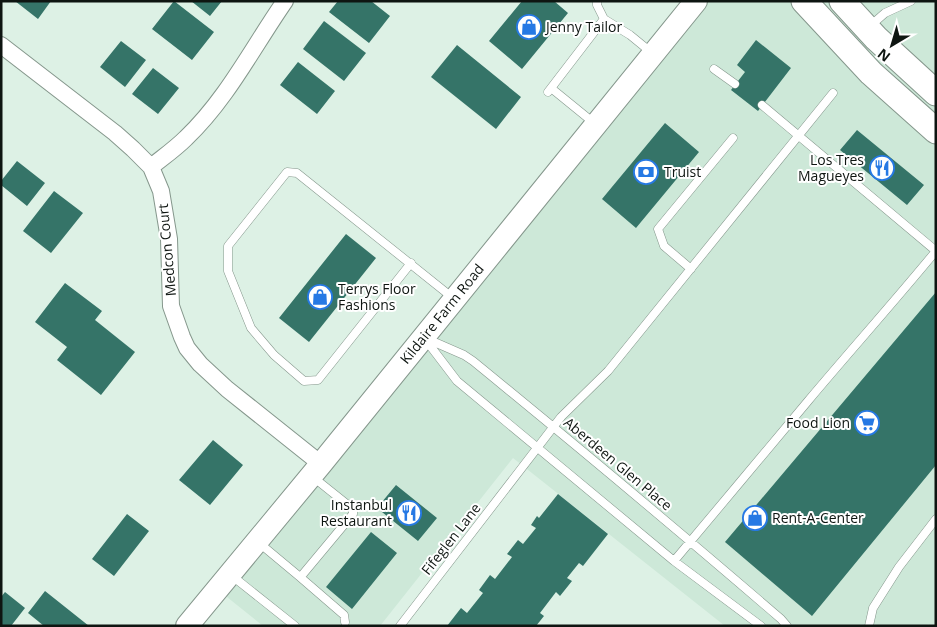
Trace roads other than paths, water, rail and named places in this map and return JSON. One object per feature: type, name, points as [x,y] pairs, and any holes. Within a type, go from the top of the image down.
[{"type":"main road","name":"Kildaire Farm Road","points":[[187,626],[316,470],[696,1]]},
{"type":"main road","points":[[804,1],[871,73],[936,131]]},
{"type":"main road","points":[[842,1],[896,58],[936,93]]},
{"type":"street","points":[[151,168],[186,138],[203,120],[225,92],[285,1]]},
{"type":"street","name":"Medcon Court","points":[[1,45],[115,133],[151,168],[160,191],[166,215],[172,306],[187,348],[200,364],[316,470]]},
{"type":"lane","points":[[597,1],[597,5],[604,18],[630,35],[653,54]]},
{"type":"lane","points":[[889,1],[895,9]]},
{"type":"lane","points":[[867,28],[886,13],[911,1]]},
{"type":"lane","points":[[596,125],[549,90],[604,18]]},
{"type":"lane","points":[[714,69],[735,84]]},
{"type":"lane","name":"Fifeglen Lane","points":[[400,626],[561,417],[608,371],[833,94]]},
{"type":"lane","points":[[674,561],[936,251],[762,105]]},
{"type":"lane","points":[[691,268],[664,246],[658,229],[733,138]]},
{"type":"lane","points":[[411,263],[318,380],[304,381],[274,355],[251,328],[228,272],[228,246],[288,172],[297,173],[411,263],[455,299]]},
{"type":"lane","points":[[424,337],[457,380],[674,561],[761,626]]},
{"type":"lane","name":"Aberdeen Glen Place","points":[[424,337],[473,361],[554,426],[787,626]]},
{"type":"lane","points":[[300,577],[353,514],[353,509],[316,470]]},
{"type":"lane","points":[[869,626],[873,608],[899,567],[936,520]]},
{"type":"lane","points":[[257,540],[345,619]]},
{"type":"lane","points":[[230,574],[295,626]]},
{"type":"place","name":"Jenny Tailor","points":[[529,27]]},
{"type":"place","name":"Los Tres Magueyes","points":[[882,168]]},
{"type":"place","name":"Truist","points":[[646,172]]},
{"type":"place","name":"Terrys Floor Fashions","points":[[320,297]]},
{"type":"place","name":"Food Lion","points":[[867,423]]},
{"type":"place","name":"Instanbul Restaurant","points":[[409,513]]},
{"type":"place","name":"Rent-A-Center","points":[[755,518]]}]
